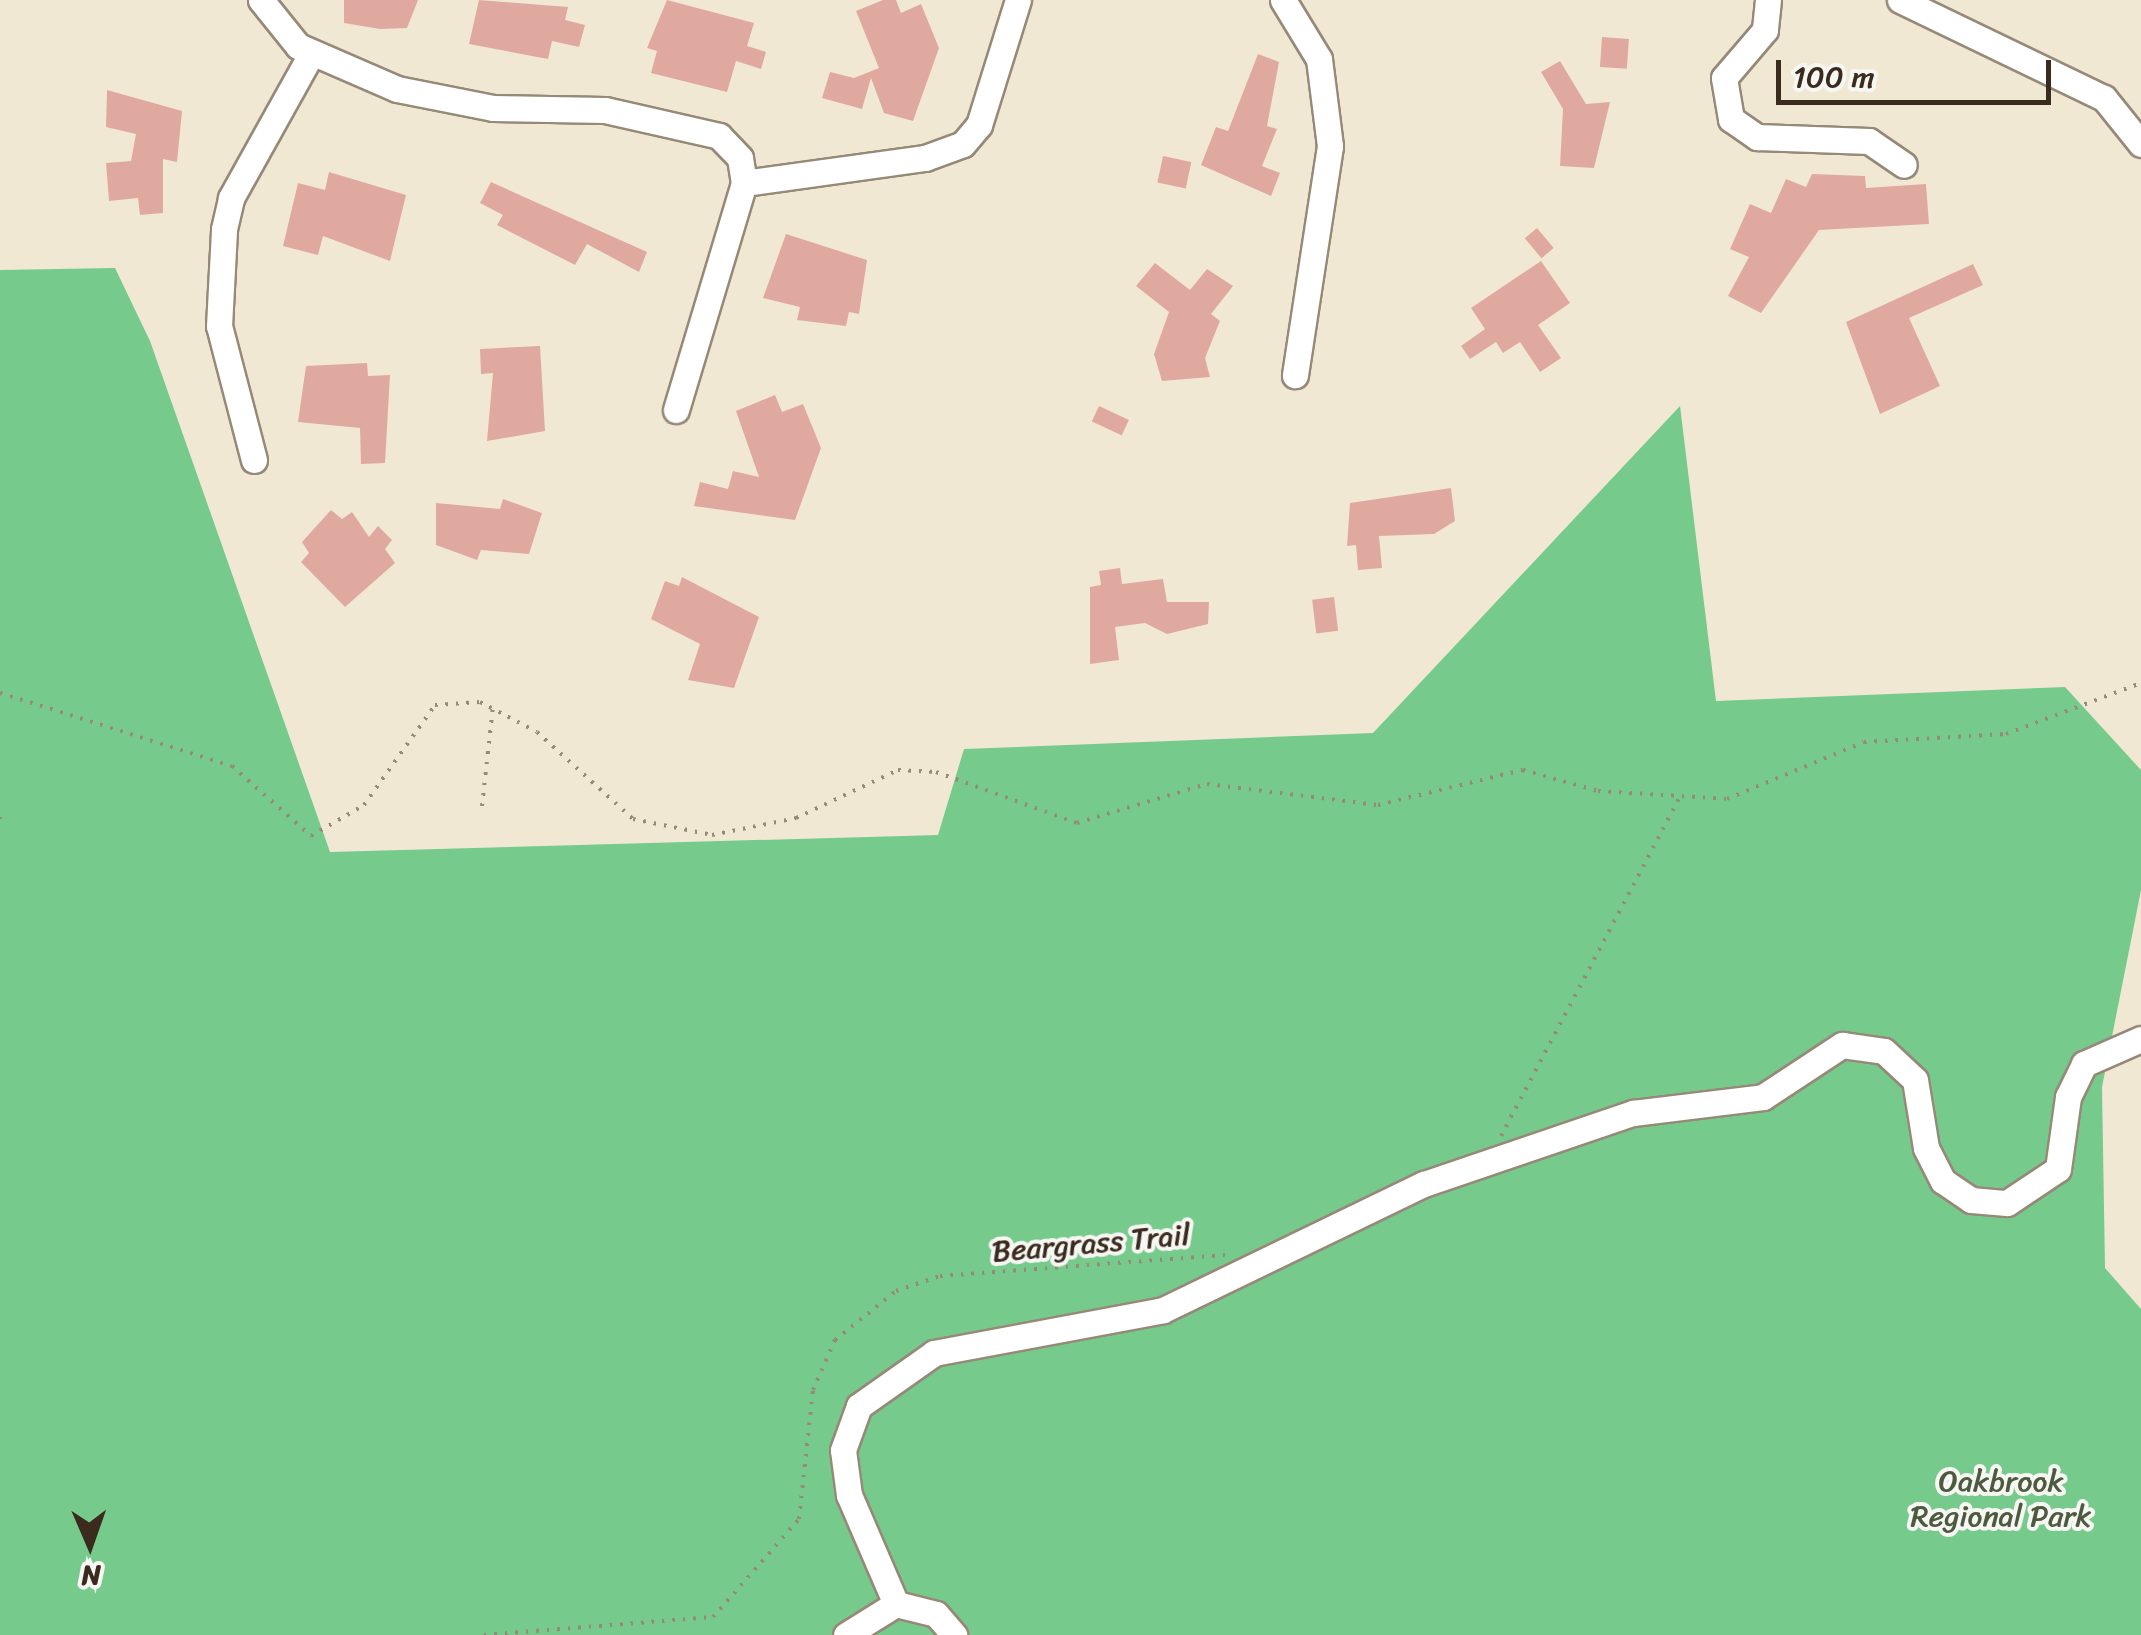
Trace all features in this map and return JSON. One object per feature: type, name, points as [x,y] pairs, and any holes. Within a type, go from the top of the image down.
[{"type":"street","points":[[261,0],[311,54],[398,89],[493,108],[605,110],[719,136],[740,158],[744,183],[676,410]]},
{"type":"street","points":[[744,183],[925,158],[964,144],[980,125],[1018,0]]},
{"type":"street","points":[[1283,0],[1319,59],[1330,146],[1295,376]]},
{"type":"street","points":[[1768,0],[1764,30],[1724,78],[1730,119],[1757,137],[1869,141],[1904,165]]},
{"type":"street","points":[[1900,0],[2104,98],[2141,144]]},
{"type":"street","points":[[254,460],[219,326],[224,229],[311,54]]},
{"type":"street","points":[[896,1604],[849,1495],[843,1450],[860,1406],[934,1353],[1163,1310],[1442,1178],[1633,1113],[1763,1097],[1842,1045],[1884,1050],[1915,1080],[1926,1148],[1943,1181],[1971,1200],[2007,1204],[2058,1169],[2068,1096],[2084,1064],[2141,1038]]},
{"type":"street","points":[[846,1635],[896,1604],[936,1614],[954,1635]]},
{"type":"path","points":[[0,693],[232,766],[311,836],[364,805],[436,705],[493,706],[538,732],[633,819],[698,834],[762,830],[898,770],[936,772],[1077,823],[1206,784],[1340,807],[1425,800],[1523,770],[1598,792],[1752,794],[1864,742],[2006,734],[2141,683]]},
{"type":"path","points":[[482,806],[493,706]]},
{"type":"path","points":[[1494,1144],[1680,796]]},
{"type":"path","name":"Beargrass Trail","points":[[484,1635],[713,1616],[800,1519],[813,1390],[835,1340],[896,1291],[940,1276],[1234,1256]]},
{"type":"green space","name":"Oakbrook Regional Park","points":[[115,268],[150,341],[330,852],[938,835],[964,749],[1373,733],[1680,406],[1716,701],[2065,687],[2141,770],[2141,890],[2102,1087],[2105,1268],[2141,1309],[2141,1635],[0,1635],[0,270]]},
{"type":"building","points":[[344,0],[418,0],[407,28],[380,29],[344,23]]},
{"type":"building","points":[[479,0],[568,7],[565,20],[585,25],[579,47],[552,41],[548,59],[469,44]]},
{"type":"building","points":[[667,0],[754,23],[747,46],[766,52],[761,69],[736,61],[727,92],[651,73],[657,51],[647,48]]},
{"type":"building","points":[[883,0],[896,0],[901,13],[921,4],[939,48],[913,121],[884,113],[871,78],[862,109],[822,98],[830,72],[854,78],[879,68],[856,11]]},
{"type":"building","points":[[1602,37],[1629,39],[1627,69],[1600,67]]},
{"type":"building","points":[[1258,54],[1279,62],[1267,126],[1277,129],[1262,166],[1280,173],[1271,196],[1201,165],[1216,127],[1228,131]]},
{"type":"building","points":[[1560,61],[1586,104],[1610,102],[1594,168],[1560,166],[1563,109],[1541,72]]},
{"type":"building","points":[[107,90],[182,111],[177,162],[163,159],[163,213],[140,215],[138,198],[109,201],[106,163],[131,161],[136,134],[106,127]]},
{"type":"building","points":[[1163,156],[1191,162],[1186,188],[1157,182]]},
{"type":"building","points":[[329,172],[406,195],[390,261],[323,236],[318,255],[283,246],[298,183],[325,190]]},
{"type":"building","points":[[1812,174],[1865,176],[1866,188],[1926,184],[1929,224],[1819,230],[1761,313],[1728,296],[1749,257],[1730,249],[1750,204],[1771,213],[1786,179],[1806,187]]},
{"type":"building","points":[[491,182],[647,252],[639,272],[587,244],[575,265],[497,225],[503,215],[480,203]]},
{"type":"building","points":[[1537,228],[1554,248],[1541,258],[1525,238]]},
{"type":"building","points":[[786,234],[867,260],[859,314],[849,312],[846,326],[797,320],[800,307],[763,298]]},
{"type":"building","points":[[1541,261],[1570,303],[1538,325],[1561,358],[1540,372],[1520,342],[1503,353],[1496,342],[1470,359],[1461,346],[1485,329],[1471,308]]},
{"type":"building","points":[[1155,263],[1190,290],[1207,269],[1233,286],[1211,314],[1220,321],[1205,358],[1210,377],[1162,381],[1154,354],[1169,312],[1136,286]]},
{"type":"building","points":[[1973,264],[1983,285],[1909,318],[1940,386],[1880,414],[1846,322]]},
{"type":"building","points":[[540,346],[545,431],[487,441],[493,373],[481,374],[480,349]]},
{"type":"building","points":[[367,363],[368,376],[390,375],[385,463],[361,464],[360,428],[298,422],[306,366]]},
{"type":"building","points":[[775,395],[782,412],[803,404],[821,448],[795,520],[694,506],[700,482],[728,489],[733,471],[759,477],[736,411]]},
{"type":"building","points":[[1099,406],[1129,420],[1122,435],[1092,421]]},
{"type":"building","points":[[1451,488],[1455,521],[1434,534],[1379,536],[1382,568],[1358,570],[1356,545],[1347,546],[1350,503]]},
{"type":"building","points":[[503,499],[542,513],[529,554],[481,550],[477,560],[436,545],[436,503],[500,509]]},
{"type":"building","points":[[331,510],[342,519],[352,512],[369,537],[378,526],[392,540],[385,549],[395,563],[345,607],[301,562],[309,553],[302,542]]},
{"type":"building","points":[[1120,568],[1122,584],[1163,579],[1167,602],[1209,602],[1208,624],[1167,634],[1145,623],[1115,627],[1119,660],[1090,664],[1090,587],[1101,585],[1099,571]]},
{"type":"building","points":[[682,577],[759,617],[734,688],[688,680],[700,644],[651,619],[665,581],[679,586]]},
{"type":"building","points":[[1334,597],[1338,631],[1316,633],[1312,600]]}]
